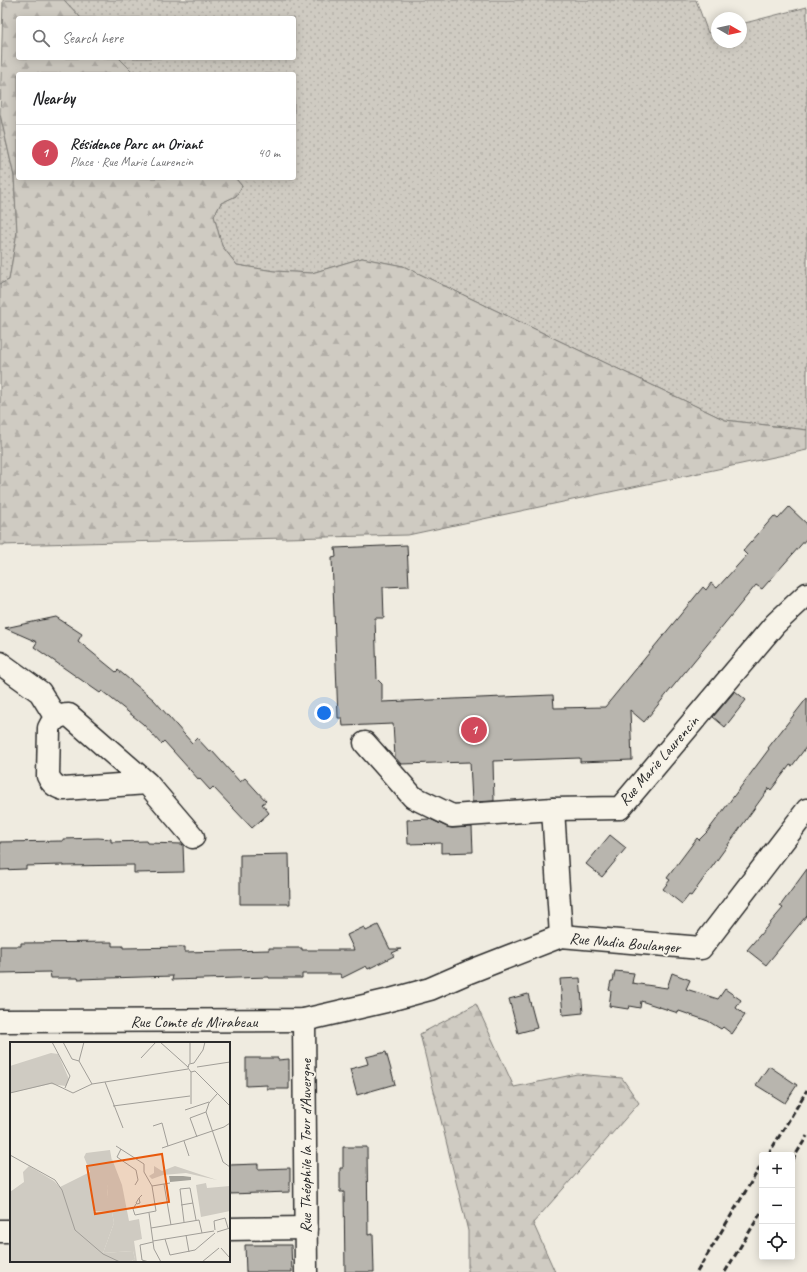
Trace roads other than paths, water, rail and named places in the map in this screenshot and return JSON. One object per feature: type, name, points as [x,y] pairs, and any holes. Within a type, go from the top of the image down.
[{"type":"street","name":"Rue Marie Laurencin","points":[[365,743],[412,797],[452,816],[553,809],[620,808],[775,624],[807,594]]},
{"type":"street","points":[[0,663],[40,692],[56,718]]},
{"type":"street","points":[[147,783],[64,789],[55,786],[48,776],[49,728],[52,722],[56,718],[69,715],[147,783],[193,837]]},
{"type":"street","points":[[553,809],[561,936]]},
{"type":"street","name":"Rue Nadia Boulanger","points":[[386,1001],[430,989],[561,936],[701,948],[807,810]]},
{"type":"street","name":"Rue Comte de Mirabeau","points":[[0,1021],[304,1020],[386,1001]]},
{"type":"street","name":"Rue Théophile la Tour d'Auvergne","points":[[304,1020],[306,1272]]},
{"type":"street","points":[[230,1228],[306,1228]]},
{"type":"street","points":[[0,1231],[10,1230]]},
{"type":"railway","points":[[770,1152],[807,1090]]},
{"type":"railway","points":[[795,1156],[807,1136]]},
{"type":"railway","points":[[697,1272],[759,1169]]},
{"type":"railway","points":[[725,1272],[759,1216]]},
{"type":"place","name":"Résidence Parc an Oriant","points":[[474,730]]}]
